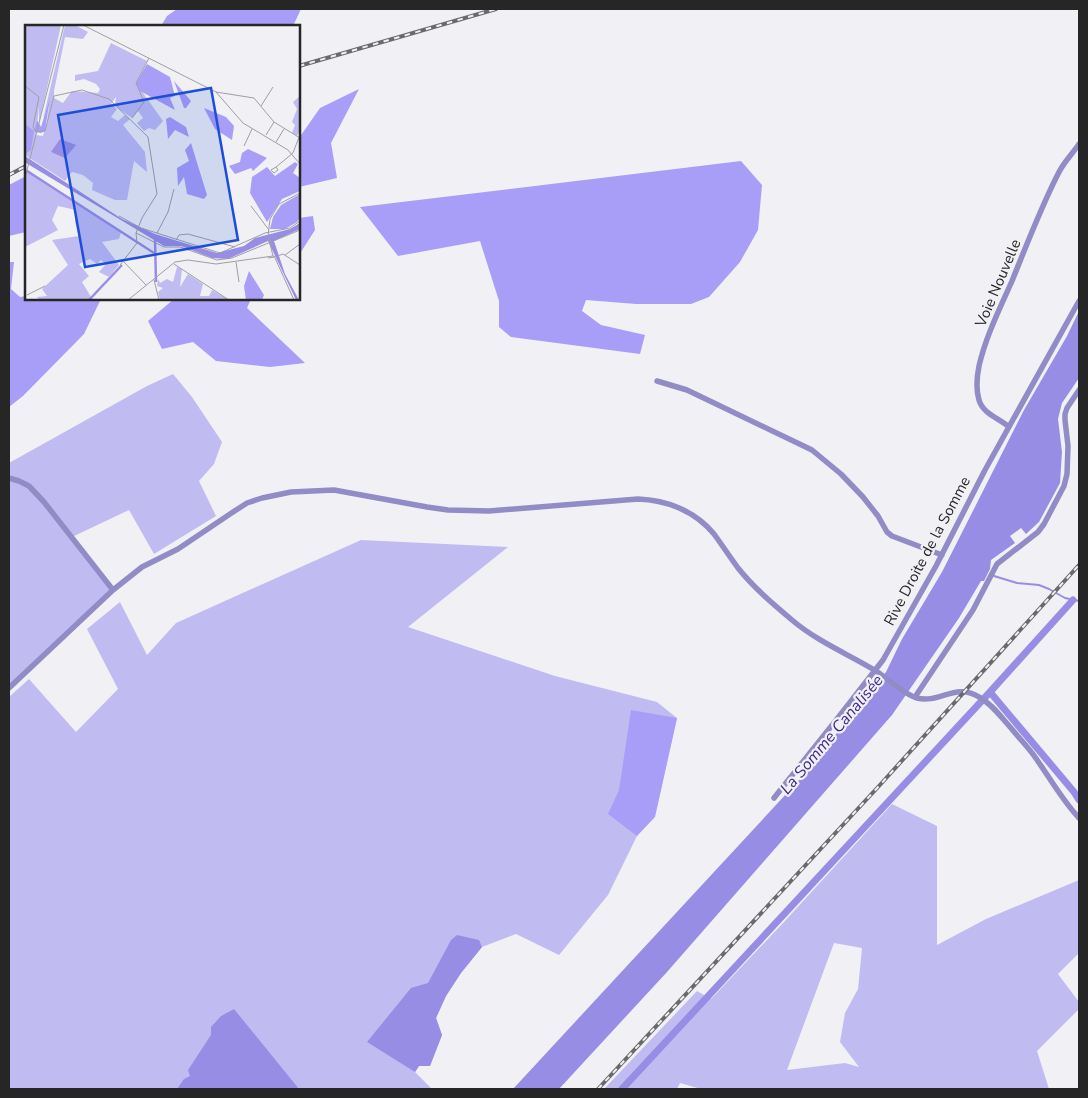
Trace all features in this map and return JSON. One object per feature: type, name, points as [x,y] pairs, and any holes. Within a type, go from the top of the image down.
[{"type":"street","name":"Voie Nouvelle","points":[[1009,427],[1003,421],[983,409],[977,387],[979,367],[987,341],[1042,209],[1060,170],[1079,144]]},
{"type":"street","name":"Rive Droite de la Somme","points":[[774,798],[877,671],[942,555],[985,470],[1079,301]]},
{"type":"street","points":[[657,381],[687,390],[812,450],[841,474],[863,497],[878,516],[887,532],[892,536],[942,555]]},
{"type":"street","points":[[912,696],[973,610],[997,564],[1038,532],[1044,524],[1064,486],[1068,466],[1065,414],[1079,390]]},
{"type":"street","points":[[9,478],[29,486],[44,502],[113,590]]},
{"type":"street","points":[[9,688],[113,590],[142,567],[178,548],[247,503],[278,494],[334,490],[400,503],[469,511],[648,499],[673,505],[696,517],[713,533],[759,592],[786,615],[815,637],[877,671],[912,696],[930,699],[961,691],[979,696],[1001,716],[1035,757],[1064,800],[1079,818]]},
{"type":"shaded area","points":[[177,9],[301,9],[294,24],[290,25],[162,25],[167,16]]},
{"type":"shaded area","points":[[359,89],[331,143],[337,178],[300,187],[300,137],[320,108]]},
{"type":"shaded area","points":[[741,161],[762,185],[758,230],[740,262],[709,297],[691,304],[636,304],[586,300],[582,311],[601,325],[645,335],[640,354],[511,337],[499,327],[499,301],[480,241],[398,256],[360,207]]},
{"type":"shaded area","points":[[25,177],[25,232],[9,236],[9,185]]},
{"type":"shaded area","points":[[313,216],[315,230],[300,253],[300,218]]},
{"type":"shaded area","points":[[9,262],[14,262],[11,289],[20,297],[25,296],[25,300],[101,300],[84,334],[23,396],[9,407]]},
{"type":"shaded area","points":[[173,300],[251,300],[247,308],[305,363],[270,367],[216,361],[193,342],[162,349],[148,321]]},
{"type":"shaded area","points":[[1079,311],[1079,378],[1062,403],[1058,419],[1062,452],[1060,483],[1039,522],[1026,534],[1021,528],[1010,536],[1015,543],[991,560],[990,569],[984,581],[981,581],[959,618],[892,715],[667,972],[559,1089],[513,1089],[800,779],[886,672],[902,639],[942,572],[1024,410],[1067,336]]},
{"type":"shaded area","points":[[173,374],[192,397],[222,442],[214,464],[199,481],[216,516],[154,554],[129,510],[72,537],[113,590],[9,688],[9,463],[147,386]]},
{"type":"shaded area","points":[[361,540],[508,547],[408,627],[555,676],[657,702],[677,718],[657,807],[637,836],[608,895],[559,955],[516,934],[482,947],[461,973],[446,996],[436,1018],[442,1035],[430,1066],[419,1066],[415,1072],[432,1089],[9,1089],[9,697],[29,679],[76,732],[118,689],[87,629],[120,602],[147,655],[176,623]]},
{"type":"shaded area","points":[[631,710],[677,718],[655,817],[637,836],[608,814],[619,790]]},
{"type":"shaded area","points":[[892,804],[937,826],[937,945],[986,919],[1079,880],[1079,953],[1058,974],[1079,1002],[1079,1009],[1037,1051],[1049,1089],[701,1089],[680,1083],[677,1089],[604,1089],[697,991],[711,999]],"holes":[[[834,943],[862,948],[858,989],[845,1013],[840,1042],[859,1067],[845,1063],[787,1070]]]},
{"type":"shaded area","points":[[457,935],[479,940],[482,947],[461,973],[446,996],[436,1018],[442,1035],[430,1066],[419,1066],[415,1072],[367,1042],[411,988],[428,983],[451,940]]},
{"type":"shaded area","points":[[234,1009],[299,1089],[177,1089],[184,1079],[190,1076],[188,1070],[211,1035],[211,1027],[221,1016]]},
{"type":"waterway","points":[[994,576],[1017,583],[1039,585],[1065,598],[1079,601]]},
{"type":"waterway","points":[[622,1089],[1073,600]]},
{"type":"waterway","points":[[990,692],[1079,800]]},
{"type":"railway","points":[[300,66],[496,9]]},
{"type":"railway","points":[[9,175],[25,167]]},
{"type":"railway","points":[[598,1089],[879,786],[1079,565]]},
{"type":"water label","name":"La Somme Canalisée","points":[[831,734]]}]
